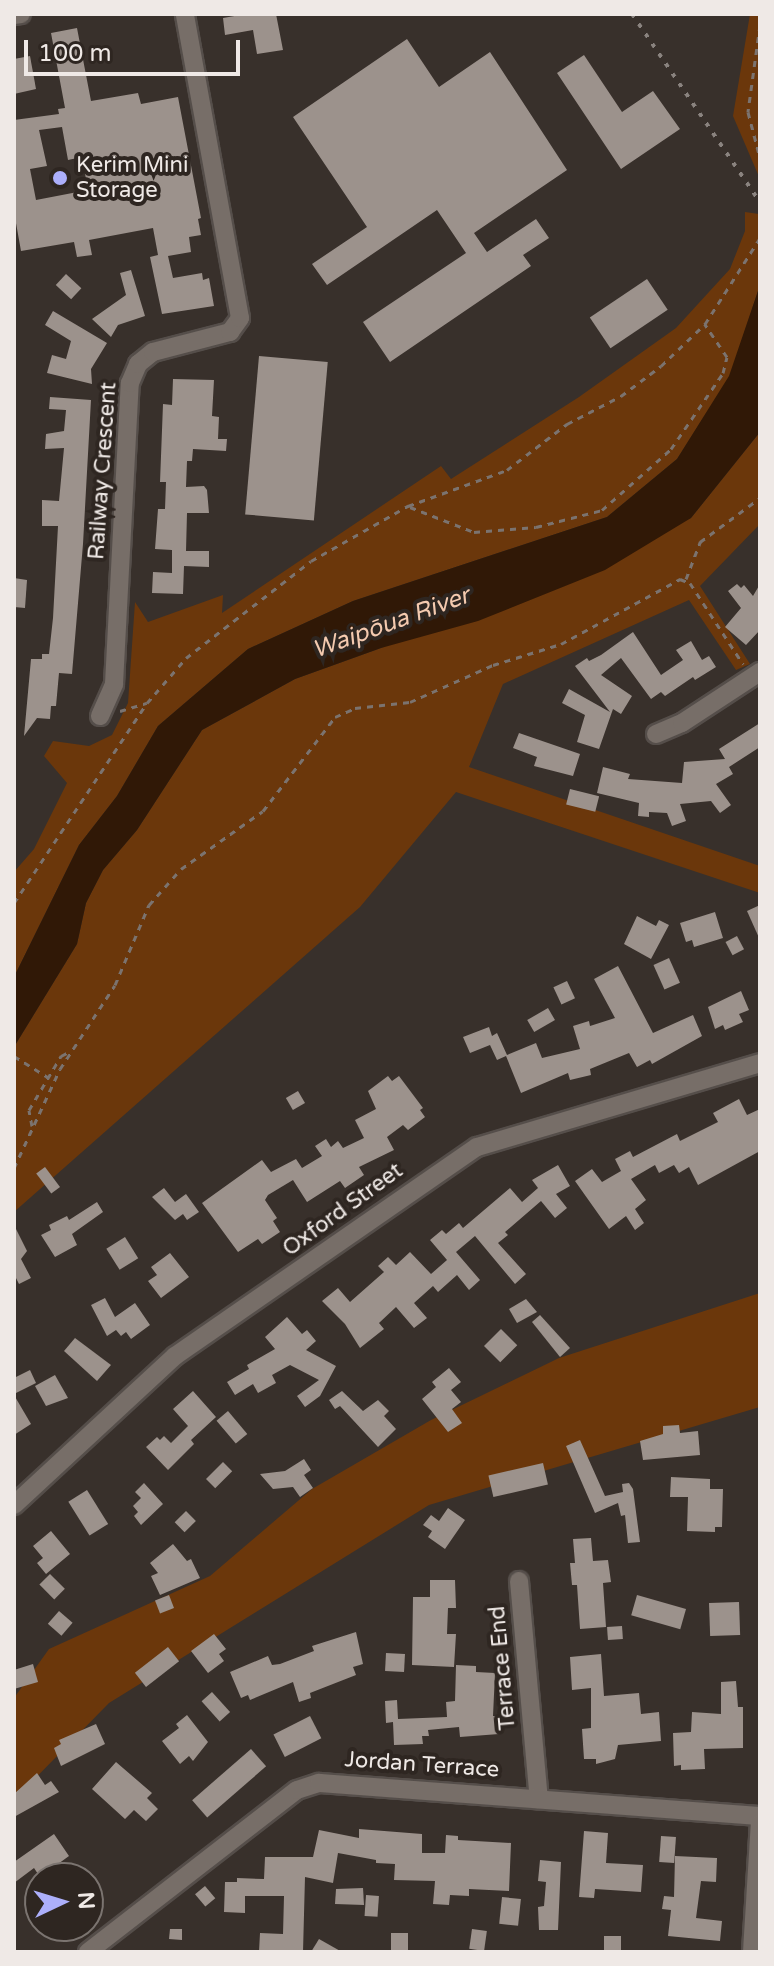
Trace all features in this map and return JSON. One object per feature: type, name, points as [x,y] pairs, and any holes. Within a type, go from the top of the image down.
[{"type":"street","points":[[14,15],[21,14]]},
{"type":"street","name":"Railway Crescent","points":[[100,716],[114,684],[130,383],[138,364],[153,352],[230,332],[240,318],[185,14]]},
{"type":"street","points":[[656,734],[682,723],[756,675]]},
{"type":"street","name":"Oxford Street","points":[[14,1505],[175,1356],[477,1147],[760,1063]]},
{"type":"street","name":"Terrace End","points":[[519,1581],[539,1799]]},
{"type":"street","name":"Jordan Terrace","points":[[88,1952],[297,1790],[335,1782],[760,1816]]},
{"type":"street","points":[[752,1952],[760,1823]]},
{"type":"path","points":[[760,25],[748,112],[760,158]]},
{"type":"path","points":[[14,903],[147,703],[186,658],[311,561],[408,506],[507,470],[567,424],[621,396],[661,366],[705,324],[760,238]]},
{"type":"path","points":[[408,506],[474,532],[536,527],[602,510],[671,449],[723,373],[727,357],[705,324]]},
{"type":"path","points":[[686,579],[700,542],[760,498]]},
{"type":"path","points":[[686,579],[756,675]]},
{"type":"path","points":[[14,1168],[29,1141],[32,1126],[86,1025],[115,985],[138,927],[165,885],[198,855],[263,811],[335,717],[355,708],[410,702],[493,665],[561,644],[676,581],[686,579]]},
{"type":"path","points":[[100,716],[147,703]]},
{"type":"path","points":[[32,1126],[29,1110],[61,1056],[73,1050]]},
{"type":"path","points":[[14,1056],[48,1077]]},
{"type":"shaded area","points":[[750,14],[760,14],[760,179],[733,116]]},
{"type":"shaded area","points":[[760,209],[760,285],[730,376],[677,459],[607,517],[353,601],[248,649],[158,726],[117,796],[79,845],[14,977],[14,872],[34,849],[67,783],[44,756],[53,741],[89,746],[112,735],[128,703],[135,602],[148,622],[223,595],[222,613],[441,466],[451,479],[579,397],[676,328],[730,269],[745,231],[745,212],[759,214]]},
{"type":"shaded area","points":[[760,432],[760,524],[700,586],[750,664],[736,670],[689,600],[503,684],[469,767],[760,866],[760,893],[456,792],[360,907],[14,1212],[14,1047],[77,944],[86,903],[103,870],[137,830],[202,730],[295,679],[381,648],[691,518]]},
{"type":"shaded area","points":[[760,1293],[760,1407],[429,1505],[109,1703],[14,1800],[14,1698],[49,1649],[210,1576],[312,1489],[431,1420],[559,1358]]},
{"type":"water","name":"Waipōua River","points":[[760,285],[760,432],[691,518],[605,570],[478,621],[381,648],[295,679],[202,730],[137,830],[103,870],[86,903],[77,944],[14,1047],[14,977],[79,845],[117,796],[158,726],[248,649],[353,601],[607,517],[677,459],[729,376]]},
{"type":"building","points":[[276,14],[283,50],[257,54],[253,30],[225,35],[223,18]]},
{"type":"building","points":[[77,28],[91,101],[138,93],[141,104],[178,97],[201,218],[198,219],[201,235],[189,237],[191,252],[168,256],[173,278],[202,273],[203,280],[209,278],[214,306],[162,314],[150,257],[158,255],[153,228],[89,240],[92,255],[77,257],[74,242],[21,251],[14,212],[14,120],[59,114],[58,109],[65,108],[51,33]],"holes":[[[62,127],[68,160],[82,157],[88,190],[36,200],[30,169],[47,166],[39,130]]]},
{"type":"building","points":[[407,39],[439,87],[490,52],[567,170],[474,233],[487,252],[536,219],[549,238],[523,255],[531,266],[390,362],[363,322],[466,253],[437,210],[327,285],[312,264],[367,227],[293,117]]},
{"type":"building","points":[[584,55],[622,112],[653,91],[680,129],[621,169],[557,73]]},
{"type":"building","points":[[30,56],[36,89],[14,94],[14,59]]},
{"type":"building","points":[[131,270],[145,316],[118,325],[111,337],[92,319],[126,295],[120,273]]},
{"type":"building","points":[[66,274],[81,288],[71,299],[56,285]]},
{"type":"building","points":[[647,279],[668,310],[610,348],[590,318]]},
{"type":"building","points":[[53,311],[107,343],[91,369],[92,384],[47,373],[52,355],[66,359],[71,341],[45,325]]},
{"type":"building","points":[[259,356],[328,362],[314,520],[245,514]]},
{"type":"building","points":[[173,379],[214,380],[212,416],[219,417],[218,439],[227,439],[226,451],[193,449],[192,461],[187,461],[186,487],[204,486],[209,513],[187,513],[186,551],[209,551],[209,567],[184,566],[183,594],[152,593],[153,572],[172,573],[172,550],[155,549],[158,509],[165,509],[166,482],[160,482],[163,404],[172,405]]},
{"type":"building","points":[[50,397],[91,400],[83,544],[72,674],[59,673],[56,706],[51,706],[50,719],[37,718],[24,736],[31,659],[42,659],[42,654],[49,654],[53,618],[58,526],[42,526],[42,500],[59,501],[64,448],[45,449],[46,434],[64,431],[66,410],[49,409]]},
{"type":"building","points":[[14,578],[27,580],[25,608],[14,607]]},
{"type":"building","points":[[737,584],[741,588],[744,585],[753,596],[760,584],[760,630],[746,645],[725,627],[741,608],[728,591]]},
{"type":"building","points":[[633,632],[661,675],[683,660],[676,650],[691,641],[702,660],[709,656],[716,667],[695,680],[693,677],[665,696],[661,692],[651,699],[621,658],[601,675],[632,696],[621,714],[613,709],[599,749],[577,742],[585,715],[562,703],[569,689],[610,712],[575,666],[587,658],[589,661],[601,655]]},
{"type":"building","points":[[760,723],[760,747],[729,767],[733,774],[716,784],[731,805],[720,813],[711,801],[680,804],[686,821],[672,826],[667,813],[649,812],[649,817],[638,816],[639,803],[597,793],[603,767],[630,774],[628,779],[682,783],[684,762],[725,759],[719,749]]},
{"type":"building","points":[[519,733],[580,754],[573,776],[534,766],[537,757],[513,748]]},
{"type":"building","points":[[570,789],[599,796],[595,812],[566,805]]},
{"type":"building","points":[[760,905],[760,940],[747,911]]},
{"type":"building","points":[[715,912],[723,938],[694,947],[692,940],[686,942],[680,923]]},
{"type":"building","points":[[637,916],[656,926],[659,920],[669,925],[651,959],[624,944]]},
{"type":"building","points":[[737,936],[744,949],[733,955],[726,942]]},
{"type":"building","points":[[669,958],[680,983],[664,990],[653,965]]},
{"type":"building","points":[[618,966],[653,1033],[693,1015],[702,1036],[652,1064],[650,1060],[637,1067],[629,1053],[590,1069],[591,1075],[570,1080],[568,1073],[521,1093],[506,1056],[497,1060],[490,1045],[470,1053],[463,1037],[489,1027],[492,1036],[497,1033],[507,1055],[536,1043],[542,1058],[580,1049],[573,1026],[589,1021],[590,1026],[615,1018],[594,979]]},
{"type":"building","points":[[567,981],[575,998],[561,1005],[553,987]]},
{"type":"building","points":[[741,991],[749,1010],[739,1014],[743,1022],[725,1030],[723,1025],[715,1029],[708,1007]]},
{"type":"building","points":[[548,1008],[555,1020],[534,1032],[527,1020]]},
{"type":"building","points":[[388,1076],[392,1081],[399,1076],[423,1108],[420,1110],[425,1117],[408,1130],[403,1125],[387,1137],[394,1150],[359,1167],[364,1175],[345,1188],[340,1181],[307,1202],[293,1180],[268,1195],[265,1200],[277,1218],[273,1221],[280,1232],[262,1244],[258,1239],[238,1252],[202,1203],[262,1160],[271,1172],[296,1159],[302,1168],[322,1156],[315,1146],[326,1139],[331,1147],[338,1141],[343,1148],[364,1138],[355,1120],[376,1109],[368,1091]]},
{"type":"building","points":[[298,1091],[305,1103],[293,1110],[286,1098]]},
{"type":"building","points":[[739,1099],[747,1115],[760,1109],[760,1151],[698,1185],[689,1167],[679,1173],[674,1165],[659,1173],[655,1165],[631,1179],[646,1200],[635,1209],[644,1223],[635,1230],[626,1216],[609,1229],[575,1181],[592,1169],[602,1182],[621,1171],[615,1159],[630,1151],[633,1157],[677,1134],[680,1141],[718,1122],[713,1113]]},
{"type":"building","points":[[558,1165],[570,1186],[556,1194],[567,1208],[555,1218],[541,1201],[505,1232],[508,1235],[498,1243],[526,1274],[515,1284],[475,1236],[456,1252],[480,1280],[469,1290],[457,1275],[438,1292],[433,1286],[414,1303],[427,1318],[414,1328],[396,1307],[379,1323],[384,1329],[360,1348],[345,1324],[322,1301],[338,1288],[350,1302],[384,1272],[378,1266],[388,1257],[396,1265],[410,1252],[431,1274],[447,1260],[430,1240],[442,1230],[446,1234],[459,1223],[463,1228],[510,1188],[522,1202],[538,1188],[532,1180]]},
{"type":"building","points":[[45,1167],[60,1187],[51,1194],[36,1174]]},
{"type":"building","points":[[164,1188],[175,1202],[186,1194],[199,1212],[187,1220],[183,1214],[175,1220],[152,1197]]},
{"type":"building","points":[[97,1202],[103,1212],[72,1234],[77,1245],[55,1257],[41,1235],[51,1230],[49,1225],[67,1216],[69,1220]]},
{"type":"building","points":[[14,1225],[27,1251],[21,1259],[31,1278],[19,1284],[14,1274]]},
{"type":"building","points":[[125,1237],[138,1258],[120,1270],[106,1249]]},
{"type":"building","points":[[170,1253],[189,1277],[161,1298],[148,1281],[157,1275],[151,1267]]},
{"type":"building","points":[[105,1298],[115,1317],[135,1303],[150,1325],[131,1339],[126,1332],[121,1336],[116,1330],[107,1336],[91,1305]]},
{"type":"building","points":[[526,1299],[537,1312],[517,1323],[509,1309]]},
{"type":"building","points":[[540,1315],[570,1348],[560,1357],[532,1322]]},
{"type":"building","points":[[287,1317],[302,1334],[307,1330],[316,1341],[306,1350],[336,1366],[320,1396],[305,1407],[297,1396],[319,1380],[290,1365],[272,1375],[276,1383],[258,1393],[253,1384],[235,1395],[227,1382],[249,1369],[247,1365],[275,1349],[265,1337]]},
{"type":"building","points":[[501,1329],[517,1345],[500,1362],[484,1346]]},
{"type":"building","points":[[75,1338],[111,1365],[97,1381],[64,1351]]},
{"type":"building","points":[[449,1368],[461,1382],[451,1390],[461,1402],[452,1409],[462,1423],[448,1432],[422,1399],[436,1387],[432,1382]]},
{"type":"building","points":[[30,1370],[36,1383],[14,1394],[14,1378]]},
{"type":"building","points":[[55,1375],[68,1398],[46,1406],[35,1386]]},
{"type":"building","points":[[193,1391],[216,1417],[191,1440],[194,1444],[168,1470],[146,1447],[157,1437],[160,1440],[164,1436],[171,1443],[188,1426],[173,1409]]},
{"type":"building","points":[[342,1391],[363,1411],[378,1400],[389,1411],[384,1416],[396,1429],[378,1447],[340,1406],[335,1409],[329,1400]]},
{"type":"building","points":[[14,1395],[31,1424],[14,1435]]},
{"type":"building","points":[[228,1411],[247,1434],[236,1444],[217,1421]]},
{"type":"building","points":[[679,1425],[680,1433],[698,1431],[700,1455],[643,1460],[640,1441],[663,1434],[663,1426]]},
{"type":"building","points":[[580,1440],[605,1496],[623,1492],[622,1484],[629,1483],[633,1489],[640,1542],[628,1543],[625,1515],[621,1516],[618,1503],[595,1513],[566,1446]]},
{"type":"building","points":[[304,1459],[311,1470],[304,1475],[313,1488],[300,1497],[293,1487],[273,1489],[260,1474],[285,1471]]},
{"type":"building","points":[[223,1462],[232,1471],[215,1488],[206,1479]]},
{"type":"building","points":[[543,1463],[548,1484],[493,1497],[488,1476]]},
{"type":"building","points":[[671,1477],[710,1479],[710,1489],[723,1489],[722,1527],[715,1527],[715,1532],[687,1531],[688,1497],[670,1497]]},
{"type":"building","points":[[144,1483],[163,1504],[141,1525],[134,1516],[138,1512],[133,1506],[141,1498],[135,1492]]},
{"type":"building","points":[[87,1490],[108,1524],[90,1536],[68,1502]]},
{"type":"building","points":[[448,1508],[465,1520],[445,1549],[428,1537],[432,1531],[423,1525],[431,1515],[439,1521]]},
{"type":"building","points":[[186,1511],[196,1521],[185,1532],[175,1522]]},
{"type":"building","points":[[51,1531],[70,1554],[46,1574],[37,1563],[43,1558],[33,1546]]},
{"type":"building","points":[[591,1538],[593,1561],[608,1560],[611,1582],[603,1583],[606,1627],[580,1629],[577,1585],[572,1585],[570,1563],[575,1563],[573,1539]]},
{"type":"building","points":[[173,1544],[187,1561],[191,1559],[200,1578],[160,1595],[151,1576],[158,1573],[150,1563]]},
{"type":"building","points":[[50,1574],[65,1589],[54,1599],[39,1585]]},
{"type":"building","points":[[430,1580],[455,1580],[456,1608],[448,1608],[447,1634],[456,1634],[454,1667],[412,1665],[413,1597],[430,1597]]},
{"type":"building","points":[[169,1595],[174,1608],[160,1613],[155,1600]]},
{"type":"building","points":[[637,1595],[686,1609],[680,1629],[631,1615]]},
{"type":"building","points":[[739,1602],[740,1635],[710,1636],[709,1603]]},
{"type":"building","points":[[59,1611],[73,1623],[61,1636],[48,1624]]},
{"type":"building","points":[[622,1626],[623,1639],[608,1640],[607,1627]]},
{"type":"building","points":[[356,1632],[363,1664],[353,1667],[356,1675],[310,1693],[311,1698],[299,1702],[293,1682],[250,1700],[248,1695],[241,1698],[230,1672],[268,1656],[272,1665],[280,1664],[314,1651],[312,1646]]},
{"type":"building","points":[[214,1634],[226,1649],[219,1654],[224,1661],[208,1673],[191,1651]]},
{"type":"building","points":[[168,1647],[179,1661],[146,1687],[135,1673]]},
{"type":"building","points":[[386,1653],[405,1654],[404,1672],[385,1671]]},
{"type":"building","points":[[601,1654],[604,1696],[639,1693],[641,1714],[659,1712],[661,1741],[618,1745],[615,1759],[596,1764],[596,1759],[584,1759],[582,1729],[591,1728],[591,1688],[572,1690],[570,1657]]},
{"type":"building","points":[[33,1664],[38,1682],[14,1689],[14,1670]]},
{"type":"building","points":[[456,1665],[476,1666],[476,1672],[495,1673],[493,1716],[497,1716],[499,1734],[460,1737],[459,1727],[428,1730],[429,1736],[422,1736],[423,1744],[394,1745],[393,1722],[386,1723],[385,1701],[397,1700],[398,1719],[447,1717],[446,1702],[455,1701]]},
{"type":"building","points":[[736,1681],[738,1707],[743,1707],[743,1748],[704,1749],[705,1769],[681,1770],[681,1765],[674,1766],[673,1733],[691,1732],[692,1712],[721,1714],[721,1682]]},
{"type":"building","points":[[212,1692],[230,1712],[220,1721],[202,1701]]},
{"type":"building","points":[[187,1715],[208,1742],[193,1761],[189,1756],[180,1764],[162,1741],[179,1728],[176,1724]]},
{"type":"building","points":[[310,1716],[321,1738],[285,1757],[273,1735]]},
{"type":"building","points":[[96,1724],[105,1744],[61,1766],[54,1748],[61,1744],[59,1740]]},
{"type":"building","points":[[251,1749],[266,1766],[207,1818],[192,1800]]},
{"type":"building","points":[[116,1762],[152,1793],[147,1798],[158,1809],[146,1821],[134,1810],[125,1819],[92,1789]]},
{"type":"building","points":[[37,1773],[45,1785],[51,1781],[59,1792],[14,1817],[14,1794]]},
{"type":"building","points":[[359,1829],[422,1834],[422,1853],[445,1853],[446,1835],[458,1836],[458,1840],[511,1843],[509,1891],[469,1889],[469,1896],[450,1895],[449,1905],[433,1904],[435,1881],[394,1880],[395,1864],[376,1863],[376,1860],[338,1853],[333,1883],[305,1877],[303,1952],[259,1952],[260,1933],[283,1934],[284,1896],[245,1896],[245,1913],[224,1912],[225,1882],[237,1882],[237,1878],[264,1879],[265,1857],[313,1857],[319,1830],[359,1838]]},
{"type":"building","points":[[584,1831],[608,1833],[606,1863],[643,1865],[641,1892],[595,1889],[594,1898],[579,1897]]},
{"type":"building","points":[[54,1834],[69,1856],[61,1862],[24,1862],[24,1876],[14,1883],[14,1862]]},
{"type":"building","points":[[661,1836],[676,1837],[674,1863],[659,1862]]},
{"type":"building","points":[[675,1856],[717,1858],[716,1882],[701,1881],[696,1918],[722,1921],[720,1941],[668,1936],[671,1910],[662,1909],[664,1896],[674,1897]]},
{"type":"building","points":[[540,1860],[561,1862],[558,1930],[539,1930],[538,1907],[544,1906],[546,1882],[538,1881]]},
{"type":"building","points":[[205,1886],[215,1898],[205,1907],[195,1894]]},
{"type":"building","points":[[363,1888],[364,1905],[335,1904],[336,1889]]},
{"type":"building","points":[[366,1895],[379,1896],[378,1917],[365,1916]]},
{"type":"building","points":[[502,1897],[521,1899],[518,1926],[499,1924]]},
{"type":"building","points":[[170,1929],[182,1929],[182,1940],[169,1939]]},
{"type":"building","points":[[472,1929],[487,1931],[484,1951],[469,1949]]},
{"type":"building","points":[[391,1933],[408,1933],[408,1951],[391,1951]]},
{"type":"building","points":[[604,1936],[621,1936],[621,1952],[604,1952]]},
{"type":"building","points":[[319,1939],[342,1952],[311,1952]]},
{"type":"railway","points":[[632,14],[760,202]]},
{"type":"place","name":"Kerim Mini Storage","points":[[60,178]]}]
